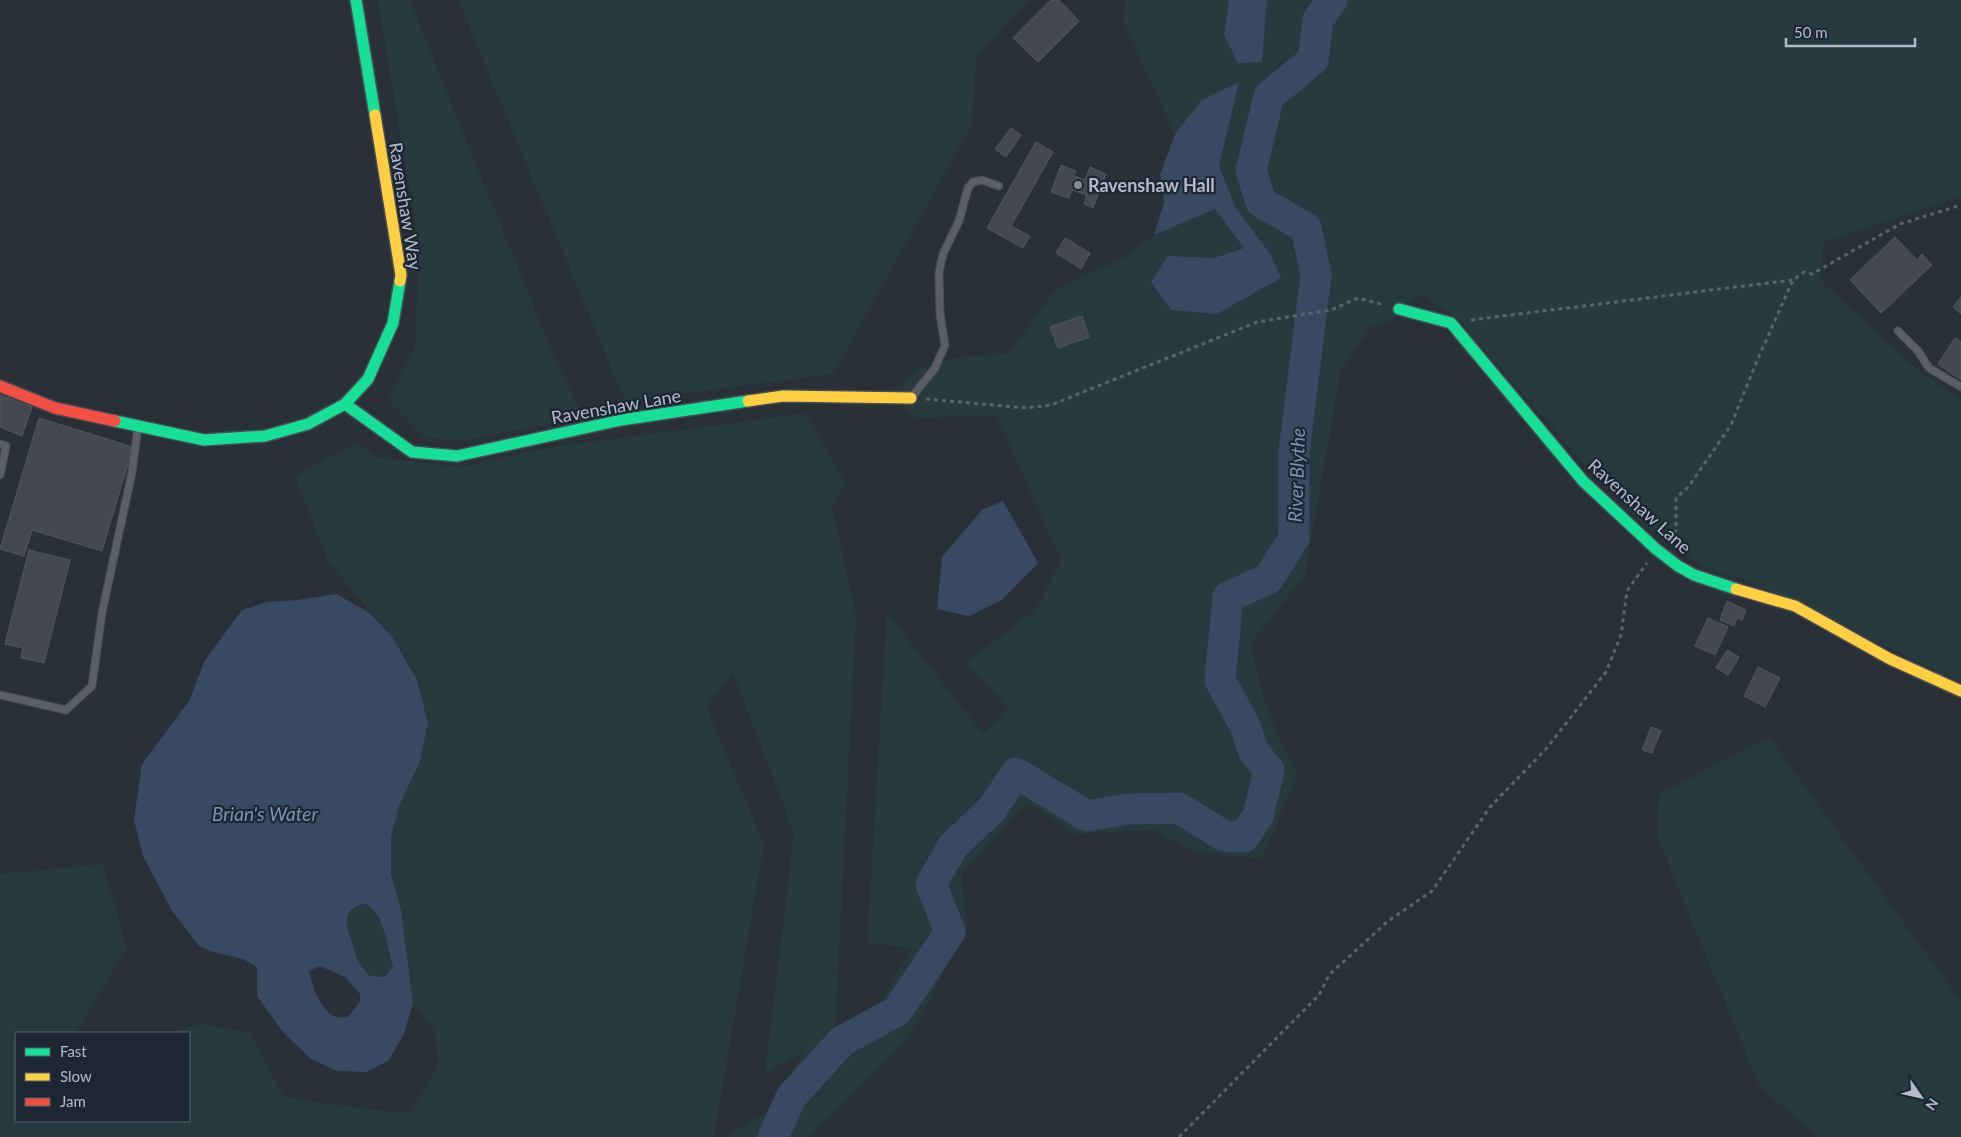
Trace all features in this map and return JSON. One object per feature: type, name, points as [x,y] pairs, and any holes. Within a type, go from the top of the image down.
[{"type":"street","name":"Ravenshaw Way","points":[[0,386],[55,408],[204,440],[265,436],[308,424],[345,404],[368,379],[393,323],[401,275],[356,0]]},
{"type":"street","points":[[1399,309],[1451,322]]},
{"type":"street","name":"Ravenshaw Lane","points":[[1451,322],[1584,481],[1656,549],[1678,566],[1694,576],[1749,594],[1795,606],[1890,658],[1961,691]]},
{"type":"street","name":"Ravenshaw Lane","points":[[345,404],[412,452],[457,456],[621,420],[783,396],[911,398]]},
{"type":"lane","points":[[911,398],[935,368],[945,345],[940,314],[939,273],[943,254],[959,222],[968,188],[973,182],[982,180],[999,186]]},
{"type":"lane","points":[[1898,330],[1918,351],[1930,368],[1961,387]]},
{"type":"lane","points":[[0,695],[66,710],[92,686],[102,613],[132,472],[138,426]]},
{"type":"lane","points":[[0,444],[6,446],[0,475]]},
{"type":"path","points":[[1451,322],[1793,280],[1804,272],[1812,274],[1900,224],[1961,205]]},
{"type":"path","points":[[1179,1137],[1319,995],[1329,974],[1388,921],[1432,891],[1490,806],[1546,748],[1606,672],[1621,635],[1627,591],[1656,549],[1668,544],[1676,530],[1676,498],[1689,486],[1731,425],[1793,280]]},
{"type":"path","points":[[911,398],[1026,408],[1051,405],[1256,322],[1330,310],[1358,298],[1399,309]]},
{"type":"green space","points":[[378,0],[410,0],[549,345],[584,418],[461,441],[424,437],[388,400],[415,347],[419,245]]},
{"type":"green space","points":[[458,0],[1029,0],[976,56],[972,124],[833,374],[625,401]]},
{"type":"green space","points":[[1126,0],[1961,0],[1961,196],[1824,242],[1820,280],[1915,368],[1961,399],[1961,682],[1743,579],[1701,565],[1646,528],[1578,457],[1458,319],[1422,294],[1404,305],[1393,320],[1371,327],[1341,370],[1305,575],[1250,644],[1269,715],[1297,775],[1262,859],[1196,852],[1155,830],[1076,834],[1027,802],[961,874],[967,928],[909,1038],[809,1137],[726,1137],[768,1111],[805,1050],[765,1074],[794,833],[733,673],[706,707],[764,844],[714,1137],[0,1137],[0,874],[103,864],[127,948],[77,1032],[15,1032],[15,1122],[190,1122],[190,1032],[173,1032],[199,1024],[249,1032],[284,1097],[410,1113],[439,1064],[434,1029],[413,1004],[401,910],[391,874],[391,837],[399,806],[420,761],[428,723],[417,680],[393,638],[329,563],[295,476],[355,443],[379,458],[461,467],[553,447],[806,413],[845,483],[832,506],[856,616],[835,1030],[881,1001],[912,948],[867,943],[887,613],[983,734],[1008,708],[965,663],[1037,608],[1061,560],[997,416],[915,418],[891,392],[917,370],[957,357],[1009,354],[1055,290],[1121,259],[1154,235],[1164,203],[1160,175],[1175,134],[1122,19]]},
{"type":"green space","points":[[1769,737],[1961,1002],[1961,1137],[1819,1137],[1760,1087],[1657,837],[1659,794]]},
{"type":"green space","points":[[364,903],[377,915],[384,931],[393,967],[385,977],[370,976],[363,968],[357,958],[347,925],[348,915],[351,910]]},
{"type":"water","points":[[1229,0],[1267,0],[1262,62],[1238,63],[1224,35]]},
{"type":"water","points":[[1239,82],[1219,166],[1235,207],[1271,255],[1281,278],[1217,314],[1171,310],[1151,282],[1168,256],[1214,258],[1244,248],[1215,209],[1154,235],[1164,203],[1160,175],[1175,134],[1202,100]]},
{"type":"water","points":[[1003,501],[1038,563],[1002,600],[969,616],[937,609],[942,557],[982,510]]},
{"type":"water","name":"Brian's Water","points":[[336,594],[370,613],[393,638],[417,680],[428,723],[420,761],[399,806],[391,837],[391,874],[401,910],[413,1004],[403,1036],[388,1061],[366,1072],[337,1071],[311,1059],[283,1032],[257,996],[257,967],[243,959],[210,951],[199,946],[171,909],[143,856],[134,820],[142,764],[189,701],[205,660],[242,610],[267,602],[298,600]],"holes":[[[364,903],[377,914],[384,931],[393,967],[385,977],[370,976],[363,968],[357,958],[347,925],[348,915],[351,910]],[[320,966],[345,977],[360,994],[360,1001],[349,1016],[337,1017],[331,1014],[318,998],[309,971]]]},
{"type":"building","points":[[1051,0],[1059,0],[1079,21],[1038,62],[1013,38]]},
{"type":"building","points":[[1011,128],[1021,135],[1006,157],[995,149]]},
{"type":"building","points":[[1036,142],[1053,152],[1011,226],[1030,236],[1023,248],[987,228]]},
{"type":"building","name":"Ravenshaw Hall","points":[[1061,165],[1076,171],[1074,176],[1085,180],[1090,167],[1106,174],[1093,208],[1084,204],[1087,195],[1072,190],[1069,198],[1051,192]]},
{"type":"building","points":[[1895,237],[1917,260],[1922,254],[1932,265],[1881,313],[1850,280]]},
{"type":"building","points":[[1065,238],[1090,253],[1081,269],[1056,253]]},
{"type":"building","points":[[1961,297],[1961,314],[1953,307]]},
{"type":"building","points":[[1082,316],[1089,337],[1058,348],[1050,327]]},
{"type":"building","points":[[1955,338],[1961,342],[1961,380],[1938,364]]},
{"type":"building","points":[[0,395],[32,407],[22,436],[0,427]]},
{"type":"building","points":[[39,418],[133,447],[102,551],[32,530],[24,556],[0,549]]},
{"type":"building","points":[[29,550],[70,560],[44,663],[21,658],[23,648],[5,644]]},
{"type":"building","points":[[1727,601],[1746,610],[1742,620],[1737,618],[1734,626],[1720,620]]},
{"type":"building","points":[[1708,618],[1728,627],[1715,655],[1695,646]]},
{"type":"building","points":[[1727,650],[1739,657],[1728,675],[1716,668]]},
{"type":"building","points":[[1758,667],[1780,678],[1765,707],[1744,696]]},
{"type":"building","points":[[1651,727],[1661,731],[1652,753],[1642,750]]},
{"type":"waterway","name":"River Blythe","points":[[773,1137],[791,1097],[842,1041],[897,1011],[950,932],[931,884],[953,846],[992,809],[1016,773],[1087,816],[1128,809],[1179,808],[1224,836],[1244,837],[1258,816],[1269,770],[1254,752],[1245,726],[1220,680],[1228,597],[1268,579],[1294,538],[1294,452],[1316,275],[1306,228],[1261,202],[1251,171],[1269,96],[1313,60],[1318,20],[1332,0]]},
{"type":"traffic: fast","points":[[356,0],[375,115]]},
{"type":"traffic: fast","points":[[115,421],[204,440],[265,436],[308,424],[345,404],[368,379],[393,323],[400,281]]},
{"type":"traffic: fast","points":[[1399,309],[1451,323],[1583,481],[1656,549],[1678,566],[1694,575],[1736,589]]},
{"type":"traffic: fast","points":[[345,404],[412,452],[457,456],[621,420],[748,401]]},
{"type":"traffic: slow","points":[[375,115],[401,275],[400,281]]},
{"type":"traffic: slow","points":[[748,401],[783,396],[911,398]]},
{"type":"traffic: slow","points":[[1736,589],[1795,606],[1890,659],[1961,691]]},
{"type":"traffic: jam","points":[[0,386],[55,408],[115,421]]},
{"type":"place","name":"Ravenshaw Hall","points":[[1078,185]]}]
